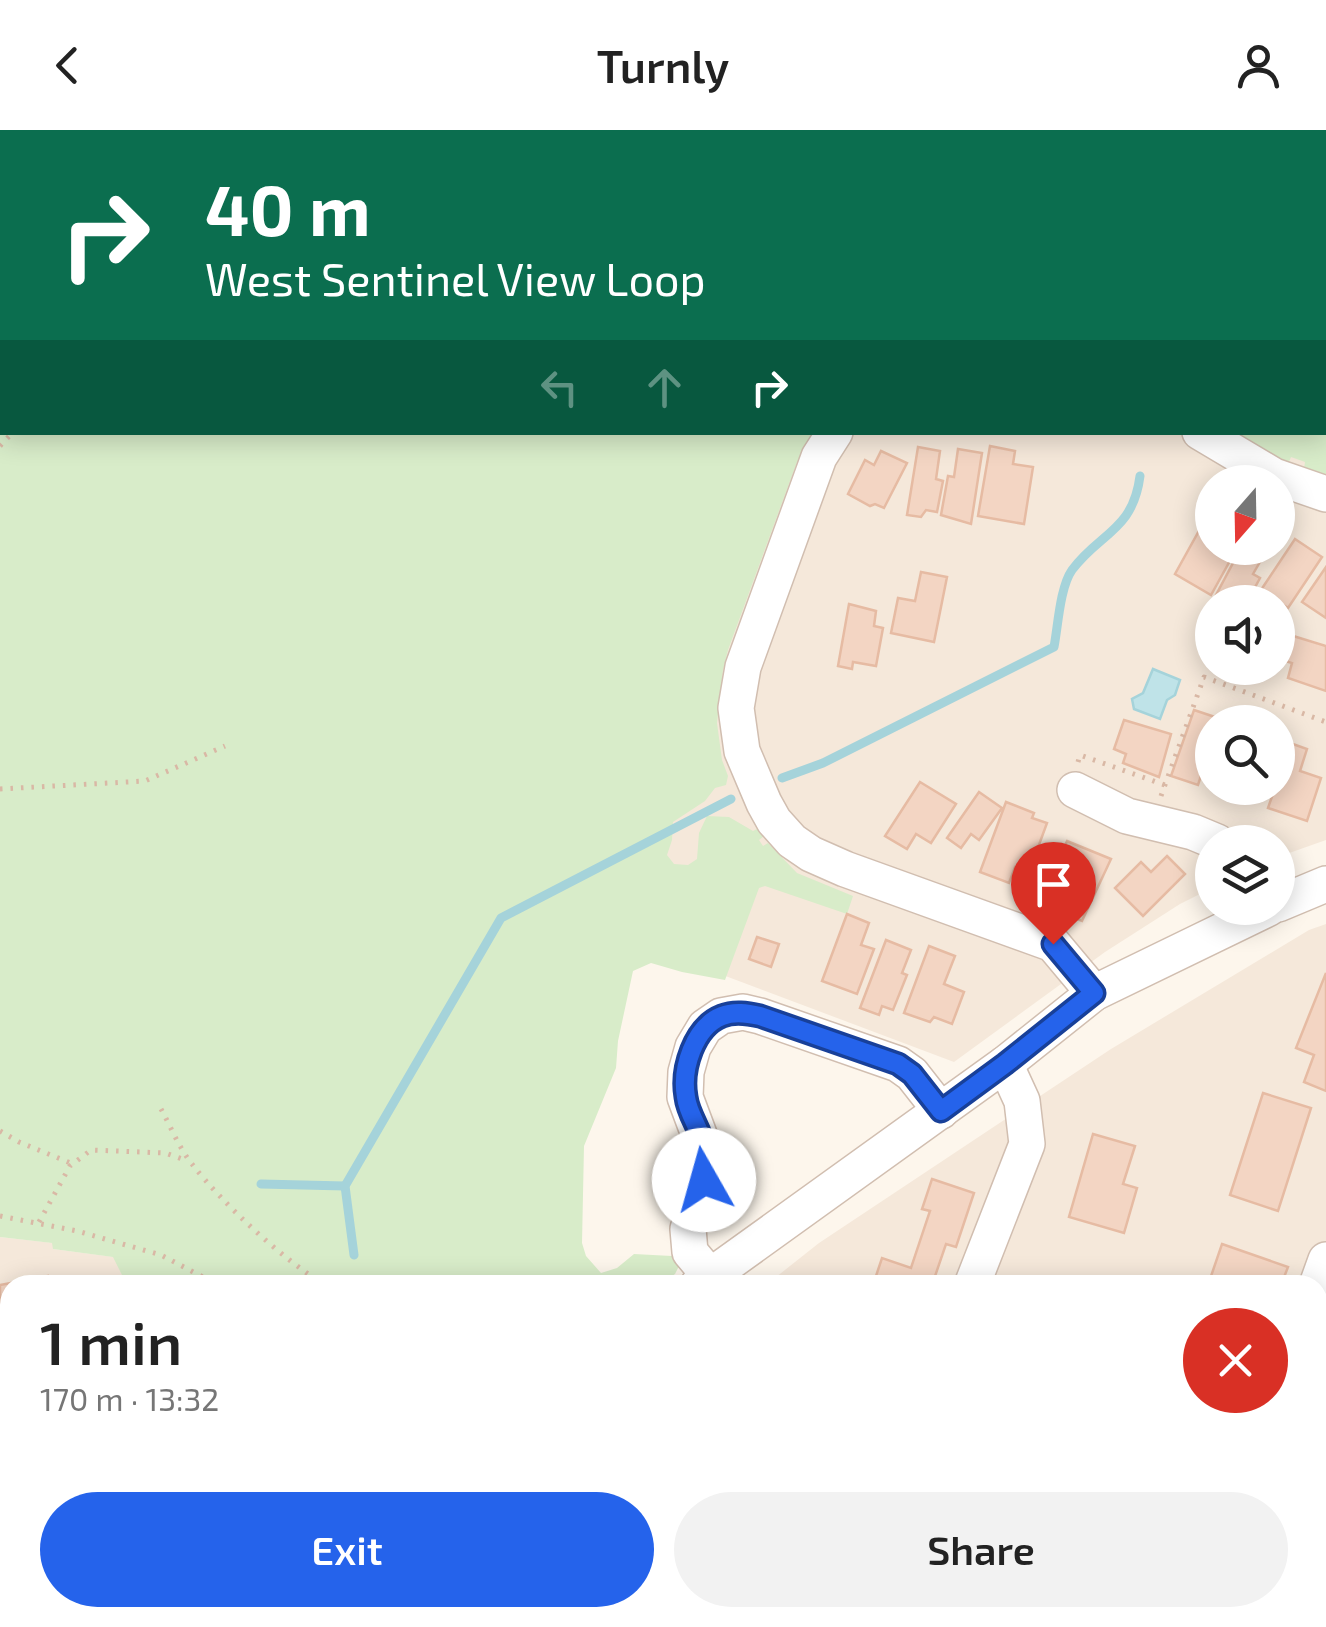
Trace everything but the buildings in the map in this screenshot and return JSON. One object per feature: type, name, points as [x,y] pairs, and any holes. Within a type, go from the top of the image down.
[{"type":"street","points":[[833,435],[819,457],[739,686],[736,708],[742,751],[764,803],[792,841],[811,854],[1053,944],[1094,993]]},
{"type":"street","points":[[1205,435],[1274,476],[1326,494]]},
{"type":"street","points":[[1075,790],[1126,816],[1195,832]]},
{"type":"street","points":[[1295,896],[1326,884]]},
{"type":"street","points":[[712,1275],[1005,1064],[1094,993],[1231,925]]},
{"type":"street","points":[[701,1275],[690,1252],[688,1230],[704,1180],[704,1148],[686,1097],[686,1072],[692,1047],[705,1028],[721,1016],[742,1012],[760,1016],[898,1064],[912,1074],[941,1111]]},
{"type":"street","points":[[976,1275],[1028,1144],[1022,1100],[1005,1064]]},
{"type":"path","points":[[1151,822],[1204,677],[1326,722]]},
{"type":"path","points":[[0,788],[145,780],[224,746]]},
{"type":"path","points":[[160,1109],[191,1162],[239,1215],[309,1275]]},
{"type":"path","points":[[0,1131],[73,1164]]},
{"type":"path","points":[[38,1223],[73,1164],[90,1150],[165,1153],[191,1162]]},
{"type":"path","points":[[0,1216],[77,1231],[161,1255],[199,1275]]},
{"type":"shaded area","points":[[796,435],[1326,435],[1326,840],[1295,851],[1295,825],[1195,825],[1195,896],[1105,952],[954,1062],[598,928]]},
{"type":"shaded area","points":[[1326,924],[1326,1275],[779,1275],[819,1243],[1111,1049],[1309,930]]},
{"type":"shaded area","points":[[0,1237],[53,1243],[53,1249],[114,1257],[122,1275],[0,1275]]},
{"type":"green space","points":[[0,435],[811,435],[797,462],[723,670],[717,723],[728,776],[726,785],[715,788],[705,801],[673,822],[667,855],[674,864],[688,865],[697,859],[699,833],[707,816],[729,817],[753,831],[757,829],[764,836],[759,840],[763,846],[768,843],[797,873],[853,896],[847,914],[765,886],[759,888],[725,980],[651,963],[633,971],[616,1068],[584,1146],[582,1243],[586,1256],[601,1273],[617,1268],[634,1254],[672,1256],[679,1266],[675,1274],[122,1275],[113,1257],[53,1249],[52,1243],[0,1237]]},
{"type":"green space","points":[[1237,435],[1326,435],[1326,477],[1304,469],[1305,462],[1291,457],[1288,464]]},
{"type":"water","points":[[1153,669],[1180,680],[1160,719],[1134,709],[1132,699],[1143,693]]},
{"type":"waterway","points":[[782,778],[823,763],[1054,647],[1068,577],[1082,558],[1123,520],[1140,476]]},
{"type":"waterway","points":[[354,1255],[345,1186],[501,918],[731,799]]},
{"type":"waterway","points":[[261,1184],[345,1186]]},
{"type":"route","points":[[704,1180],[704,1148],[686,1097],[686,1072],[692,1047],[705,1028],[721,1016],[742,1012],[760,1016],[898,1064],[912,1074],[941,1111],[1094,993],[1053,944]]}]
